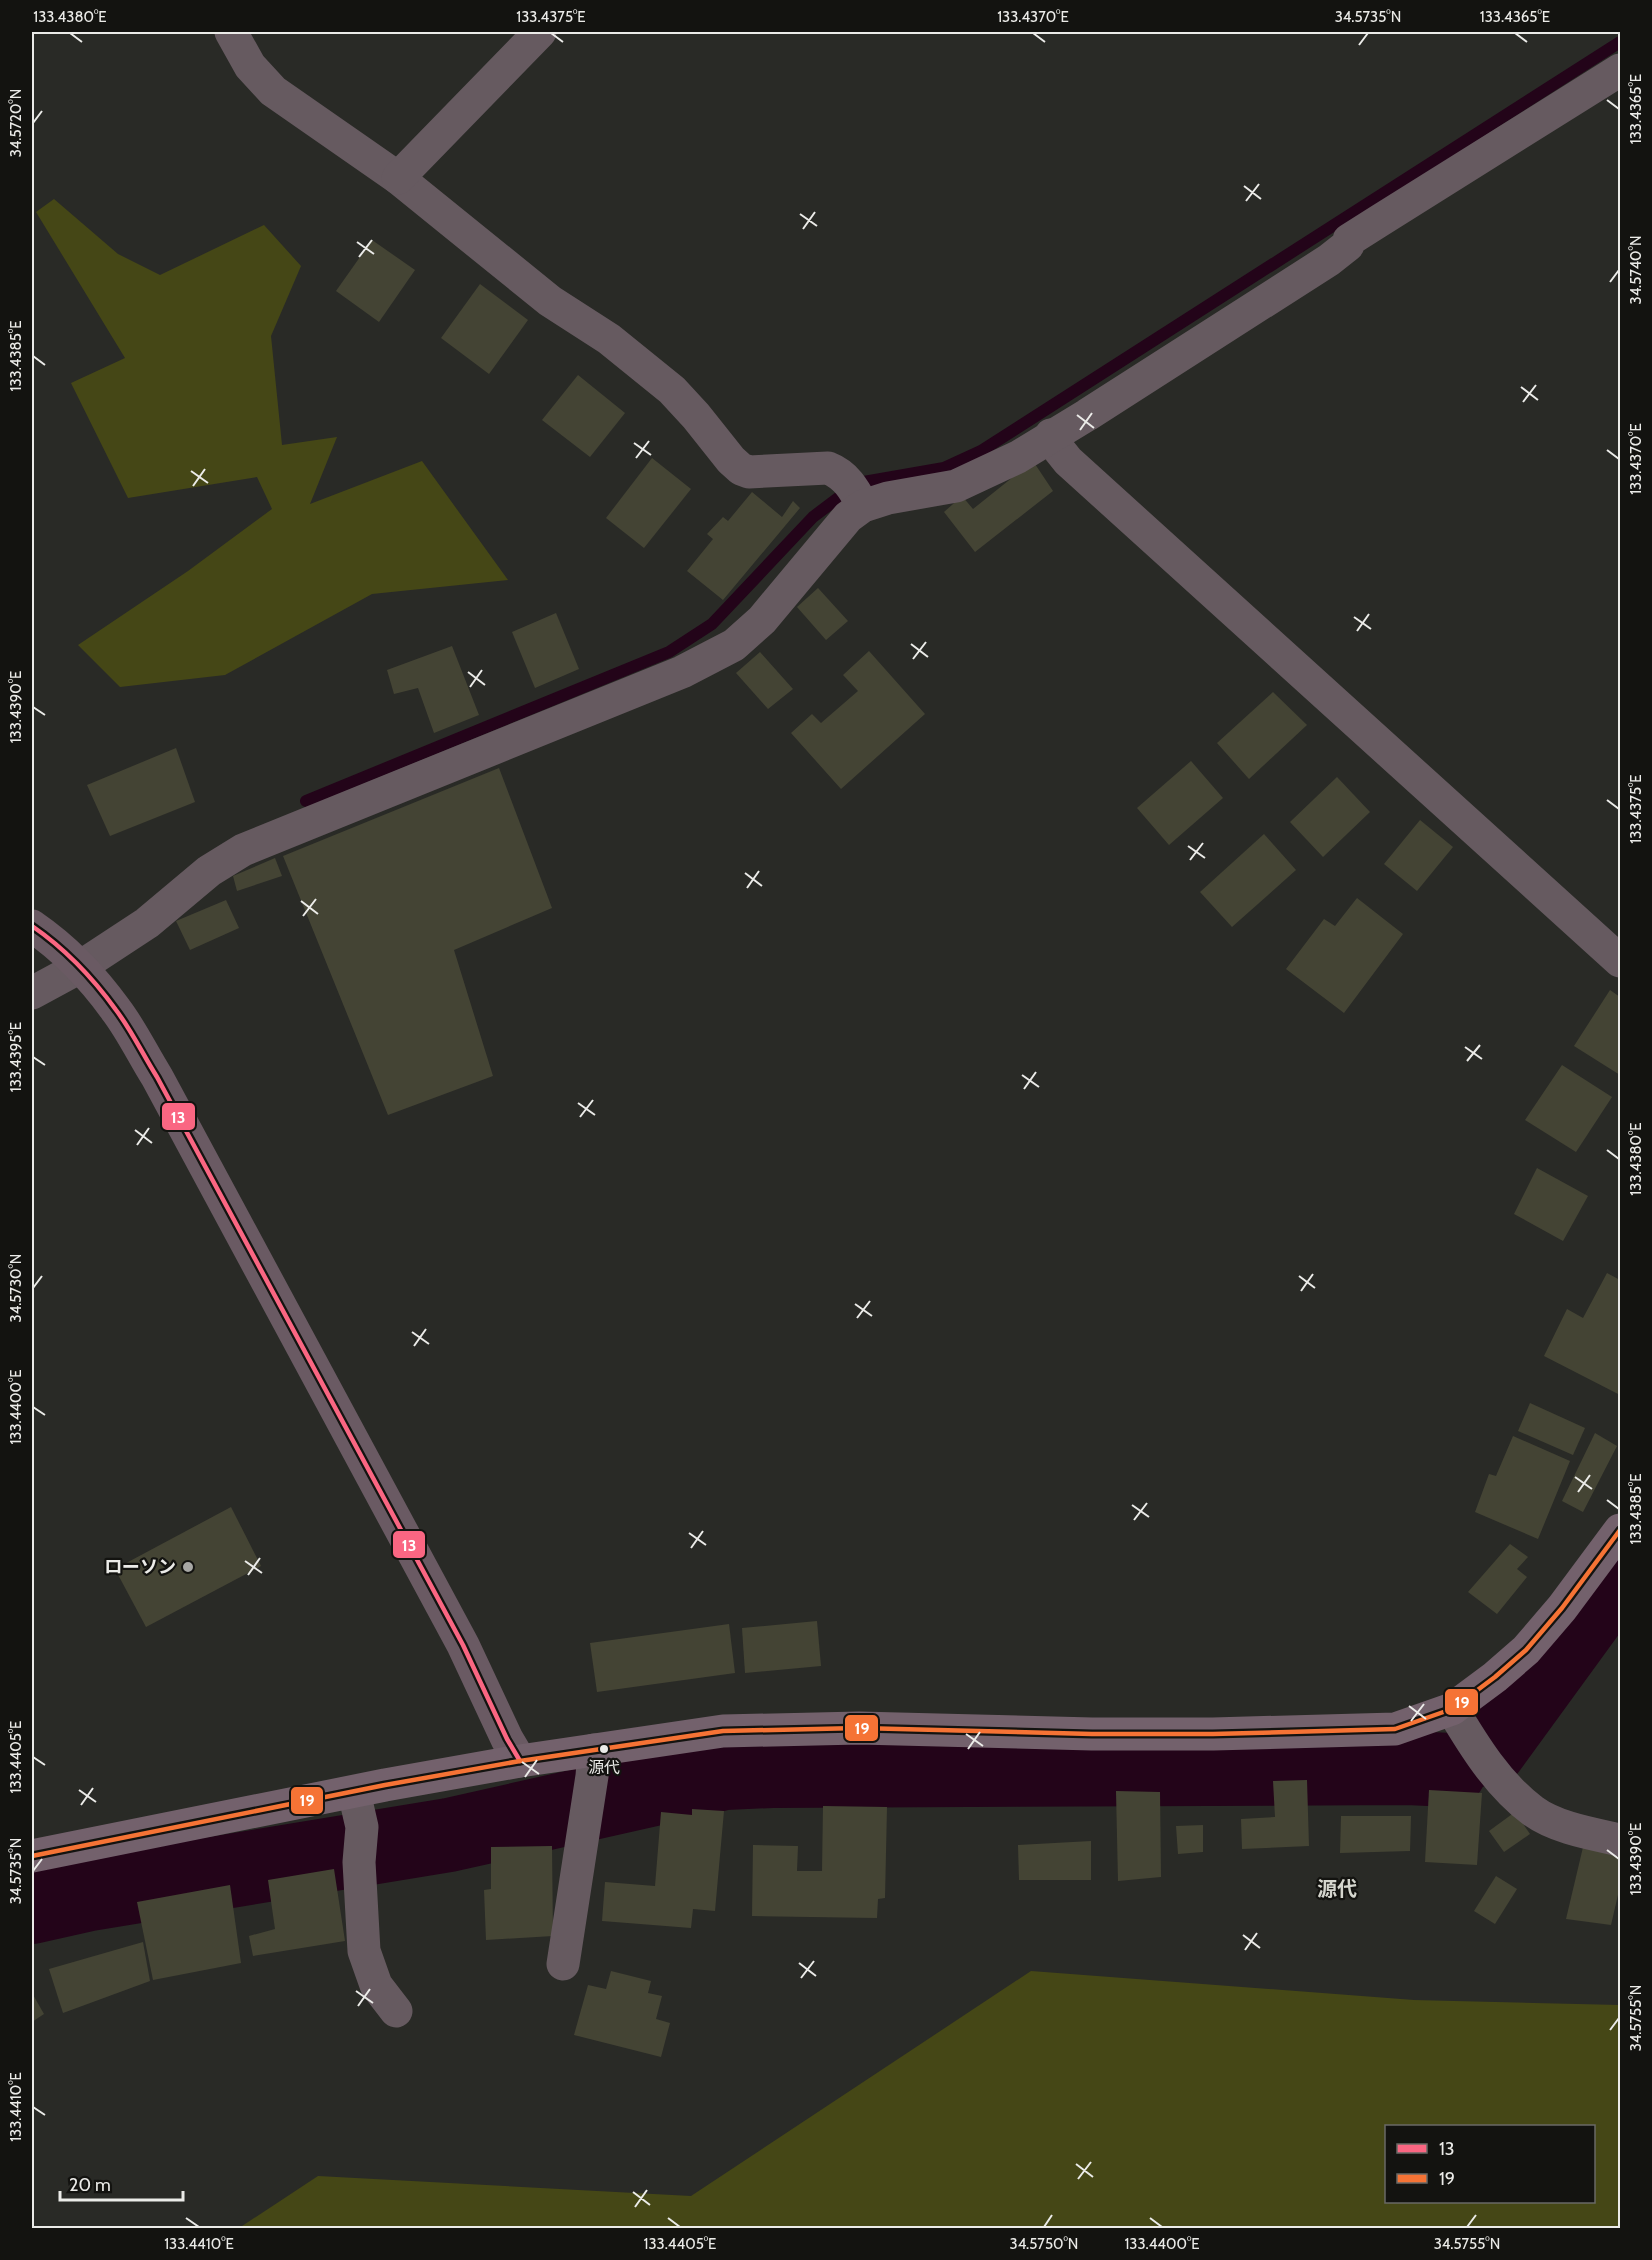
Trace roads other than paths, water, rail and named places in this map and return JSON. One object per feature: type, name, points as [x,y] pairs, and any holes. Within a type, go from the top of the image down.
[{"type":"main road","points":[[32,926],[50,938],[80,967],[117,1010],[157,1077],[463,1645],[507,1739],[520,1761]]},
{"type":"main road","points":[[32,1856],[520,1761],[723,1731],[859,1728],[1092,1734],[1202,1734],[1395,1729],[1452,1709],[1496,1677],[1526,1650],[1562,1608],[1620,1530]]},
{"type":"street","points":[[231,32],[250,66],[273,91],[398,178],[550,301],[609,339],[672,390],[741,469],[749,472],[828,468],[838,472],[856,494],[888,498],[956,486],[1018,457],[1329,260],[1348,245],[1349,240],[1620,70]]},
{"type":"street","points":[[398,178],[540,32]]},
{"type":"street","points":[[1051,435],[1068,461],[1620,961]]},
{"type":"street","points":[[32,993],[80,967],[147,923],[209,871],[243,850],[682,672],[734,645],[762,620],[848,517],[856,494]]},
{"type":"street","points":[[1452,1709],[1472,1742],[1500,1779],[1533,1811],[1572,1829],[1620,1840]]},
{"type":"street","points":[[563,1964],[594,1750]]},
{"type":"street","points":[[354,1792],[362,1827],[359,1852],[364,1951],[376,1985],[396,2012]]},
{"type":"waterway","points":[[306,801],[669,652],[712,624],[813,517],[858,483],[944,468],[981,451],[1620,42]]},
{"type":"waterway","points":[[1489,1750],[1620,1570]]},
{"type":"waterway","points":[[32,1907],[90,1894],[449,1835],[725,1773],[1408,1768],[1450,1770]]},
{"type":"place","name":"ローソン","points":[[188,1567]]},
{"type":"place","name":"源代","points":[[604,1749]]},
{"type":"district","name":"源代","points":[[1337,1889]]}]
